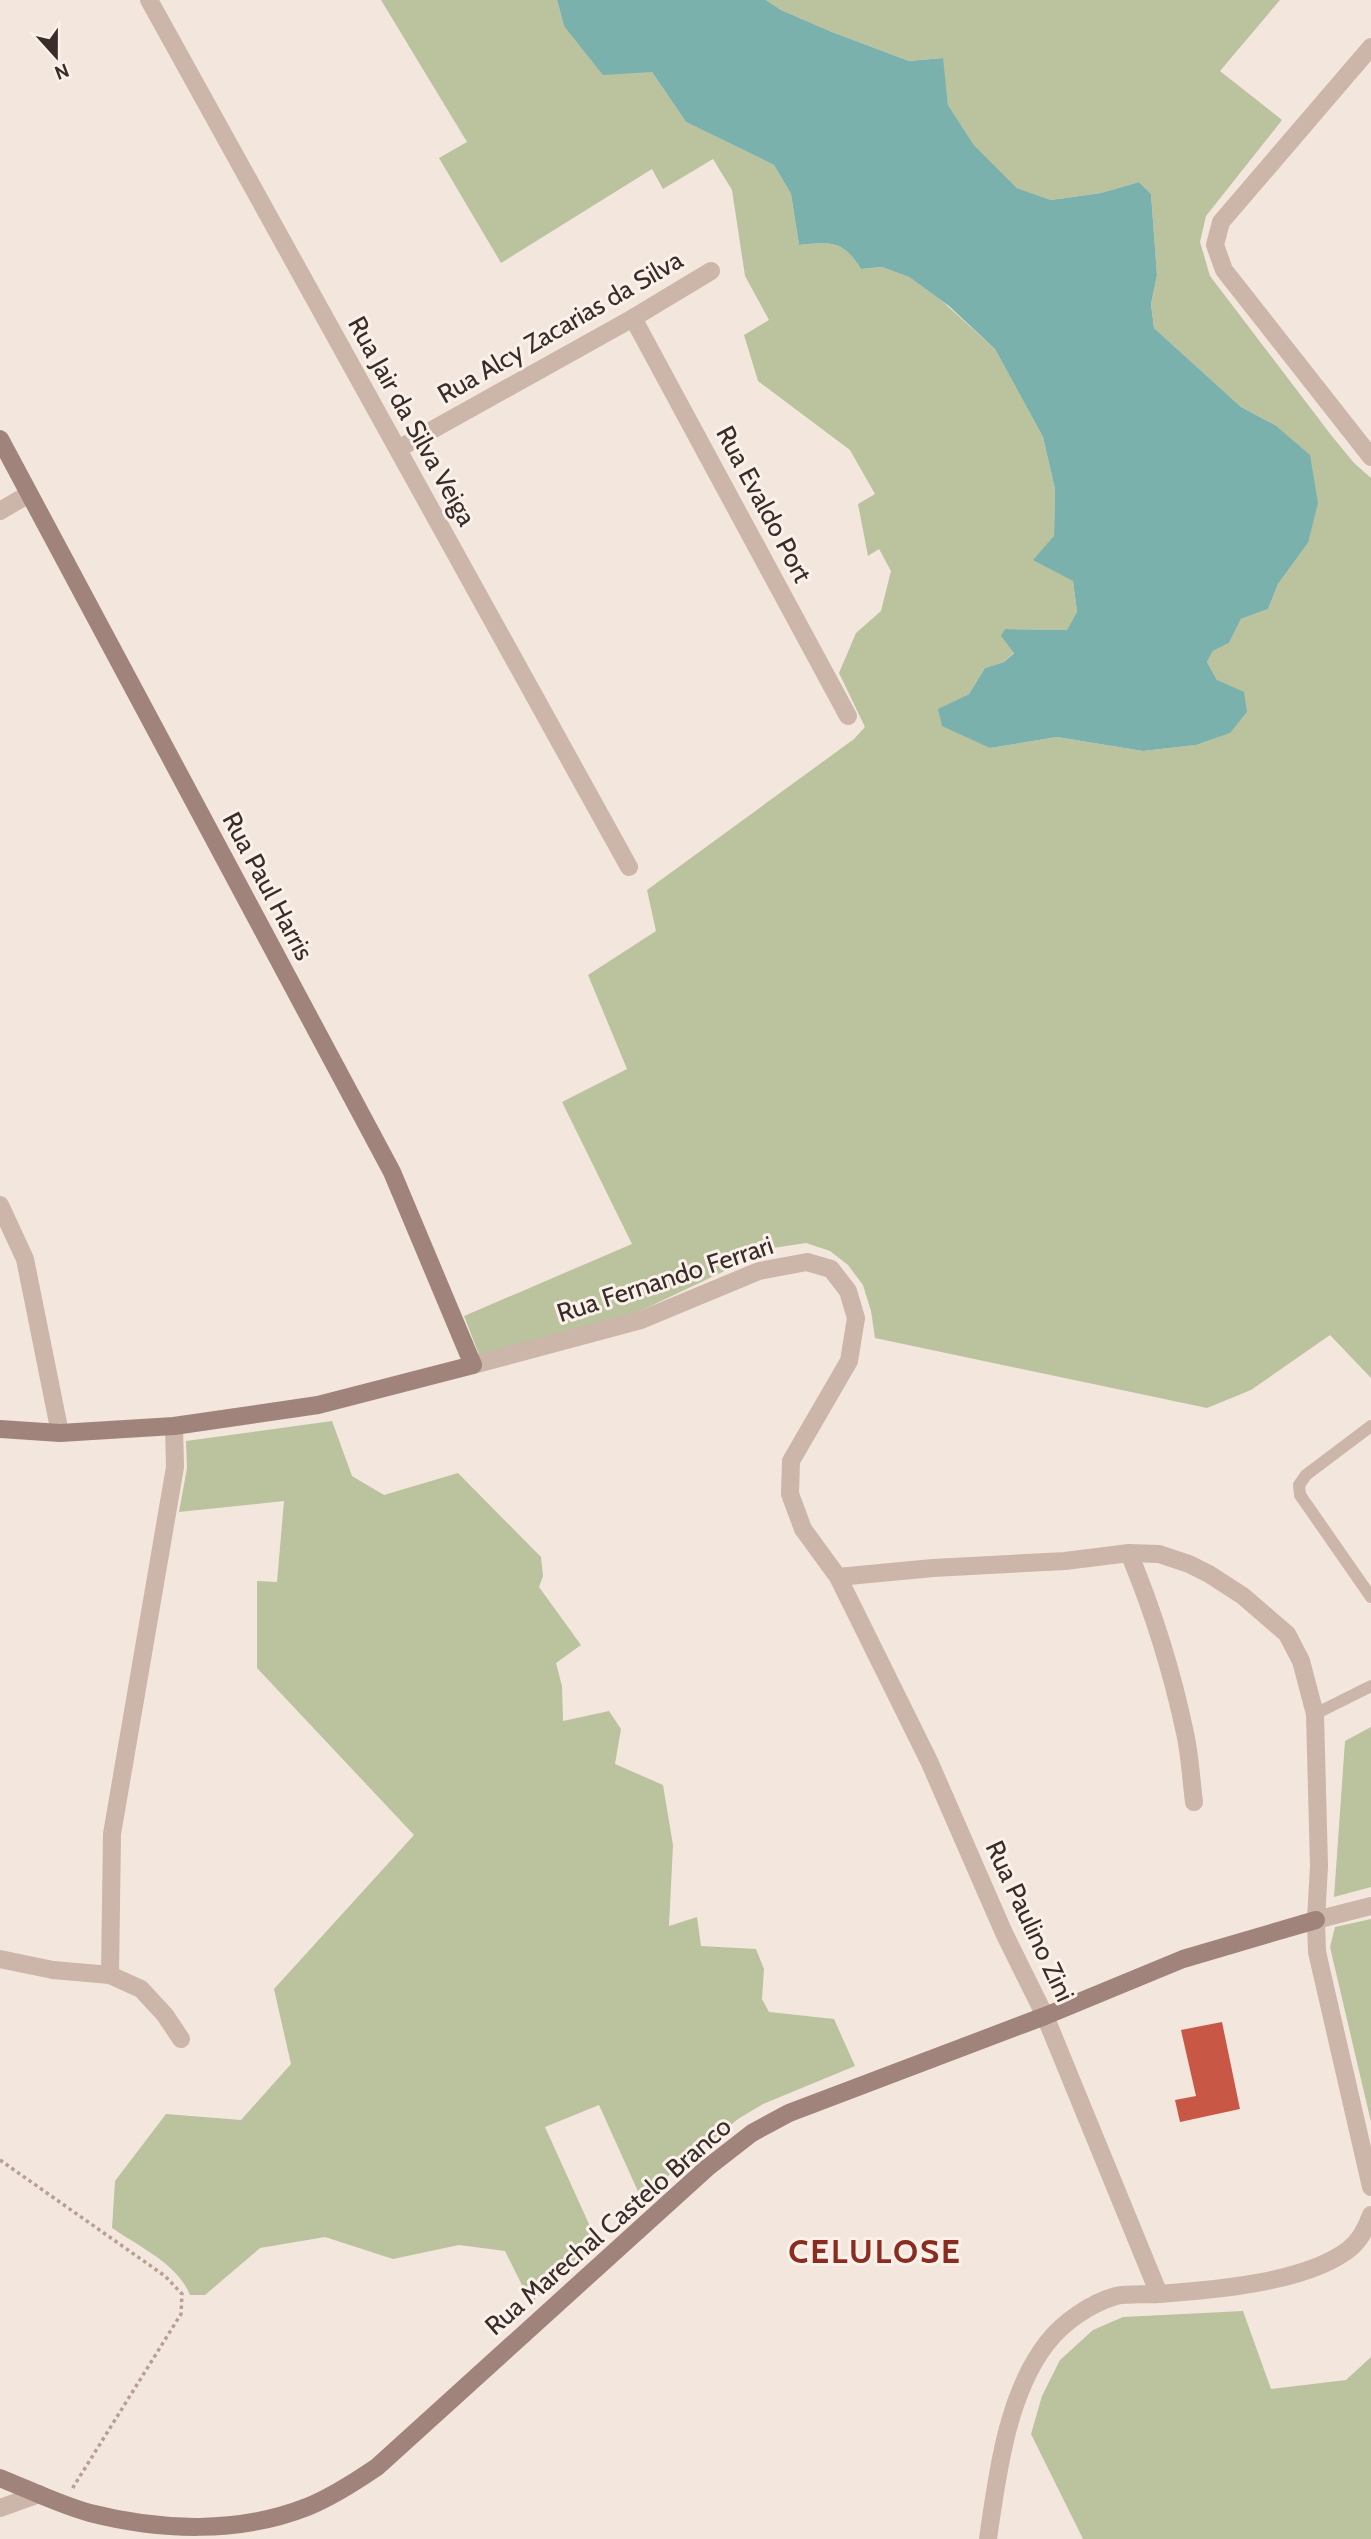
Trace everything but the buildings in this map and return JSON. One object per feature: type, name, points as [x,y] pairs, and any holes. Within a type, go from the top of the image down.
[{"type":"street","name":"Rua Jair da Silva Veiga","points":[[149,0],[629,867]]},
{"type":"street","points":[[1371,47],[1221,222],[1215,245],[1224,270],[1371,457]]},
{"type":"street","name":"Rua Alcy Zacarias da Silva","points":[[398,450],[633,318],[710,271]]},
{"type":"street","name":"Rua Evaldo Port","points":[[633,318],[848,716]]},
{"type":"street","name":"Rua Paul Harris","points":[[0,439],[392,1172],[473,1365]]},
{"type":"street","points":[[0,511],[29,494]]},
{"type":"street","points":[[0,1205],[25,1259],[60,1433]]},
{"type":"street","name":"Rua Fernando Ferrari","points":[[0,1429],[60,1433],[174,1426],[318,1405],[641,1320],[760,1271],[807,1262],[831,1269],[848,1291],[856,1318],[849,1361],[791,1461],[790,1494],[803,1529],[838,1577]]},
{"type":"street","points":[[110,1975],[112,1834],[175,1467],[174,1426]]},
{"type":"street","points":[[838,1577],[933,1568],[1065,1561],[1129,1553],[1159,1554],[1209,1574],[1243,1596],[1287,1634],[1301,1661],[1315,1714],[1319,1866],[1317,1952],[1371,2187]]},
{"type":"street","points":[[1129,1553],[1147,1598],[1174,1688],[1186,1735],[1194,1802]]},
{"type":"street","name":"Rua Paulino Zini","points":[[838,1577],[929,1761],[1004,1933],[1045,2016],[1159,2294]]},
{"type":"street","points":[[1316,1920],[1371,1906]]},
{"type":"street","name":"Rua Marechal Castelo Branco","points":[[0,2478],[90,2512],[148,2525],[207,2528],[261,2521],[307,2507],[343,2490],[377,2467],[707,2168],[752,2133],[789,2113],[1045,2016],[1183,1959],[1316,1920]]},
{"type":"street","points":[[0,1959],[53,1970],[110,1975],[141,1989],[165,2015],[181,2039]]},
{"type":"street","points":[[988,2539],[1007,2432],[1033,2365],[1048,2341],[1091,2305],[1119,2295],[1159,2294],[1264,2282],[1327,2262],[1349,2249],[1363,2234],[1371,2215]]},
{"type":"street","points":[[0,2508],[39,2494]]},
{"type":"lane","points":[[1371,1426],[1306,1475],[1299,1485],[1300,1495],[1371,1597]]},
{"type":"lane","points":[[1315,1714],[1371,1686]]},
{"type":"path","points":[[0,2160],[165,2276],[182,2294],[181,2314],[62,2503]]},
{"type":"green space","points":[[381,0],[557,0],[564,26],[652,72],[686,122],[774,165],[791,194],[799,245],[835,245],[848,253],[861,269],[882,267],[909,277],[942,301],[995,349],[1043,437],[1055,489],[1054,536],[1073,581],[1077,612],[1068,630],[1005,629],[1002,636],[1014,652],[1004,662],[985,668],[969,694],[939,709],[990,748],[1057,737],[1143,751],[1196,745],[1229,733],[1247,712],[1217,680],[1207,662],[1213,651],[1229,643],[1241,619],[1268,609],[1278,584],[1308,543],[1275,425],[1241,407],[1154,328],[1151,304],[1157,275],[1151,194],[1139,182],[1101,193],[1051,200],[1017,188],[974,145],[948,105],[942,58],[909,61],[832,32],[781,10],[766,0],[1280,0],[1220,71],[1282,120],[1206,216],[1200,242],[1210,276],[1331,435],[1354,463],[1371,478],[1371,1378],[1330,1335],[1251,1390],[1207,1408],[875,1338],[863,1285],[848,1265],[830,1251],[806,1243],[773,1248],[638,1312],[480,1357],[464,1316],[632,1244],[562,1102],[627,1069],[588,975],[656,931],[647,890],[854,739],[865,727],[839,673],[856,633],[881,611],[891,571],[879,549],[868,556],[858,504],[875,494],[850,450],[758,381],[744,335],[769,320],[745,276],[732,190],[713,159],[663,189],[652,169],[501,263],[439,158],[467,142]]},
{"type":"green space","points":[[332,1421],[352,1476],[384,1495],[458,1473],[541,1557],[543,1576],[539,1587],[581,1645],[556,1663],[562,1686],[563,1721],[609,1711],[621,1729],[615,1764],[663,1785],[673,1845],[669,1926],[697,1917],[701,1946],[756,1949],[764,1969],[762,1999],[769,2012],[834,2019],[855,2066],[763,2104],[738,2119],[641,2198],[599,2105],[545,2127],[598,2244],[531,2303],[505,2251],[459,2245],[393,2259],[325,2237],[260,2248],[205,2295],[190,2295],[167,2265],[112,2228],[115,2181],[166,2114],[241,2120],[291,2064],[274,1989],[414,1835],[257,1668],[257,1581],[277,1582],[284,1501],[179,1512],[187,1468],[186,1441]]},
{"type":"green space","points":[[1371,1727],[1371,1887],[1334,1897],[1345,1741]]},
{"type":"green space","points":[[1371,1919],[1371,2122],[1330,1947],[1335,1927]]},
{"type":"green space","points":[[1243,2311],[1271,2389],[1346,2380],[1371,2357],[1371,2539],[1083,2539],[1031,2434],[1042,2396],[1060,2360],[1093,2330],[1123,2317]]},
{"type":"water","points":[[557,0],[766,0],[781,10],[832,32],[909,61],[943,58],[948,105],[974,145],[1017,188],[1051,200],[1101,193],[1139,182],[1151,194],[1157,275],[1151,304],[1154,328],[1241,407],[1275,425],[1310,455],[1318,503],[1308,543],[1278,584],[1268,609],[1241,619],[1229,643],[1213,651],[1207,662],[1217,680],[1244,692],[1247,712],[1230,733],[1196,745],[1143,751],[1057,737],[990,748],[942,726],[938,709],[969,694],[985,668],[1004,662],[1014,653],[1001,636],[1005,629],[1067,630],[1077,612],[1073,581],[1033,560],[1054,536],[1055,489],[1043,437],[995,349],[949,306],[909,277],[882,267],[861,269],[848,253],[835,245],[799,245],[791,194],[774,165],[686,122],[652,72],[603,75],[564,26]]},
{"type":"district","name":"CELULOSE","points":[[875,2251]]}]
